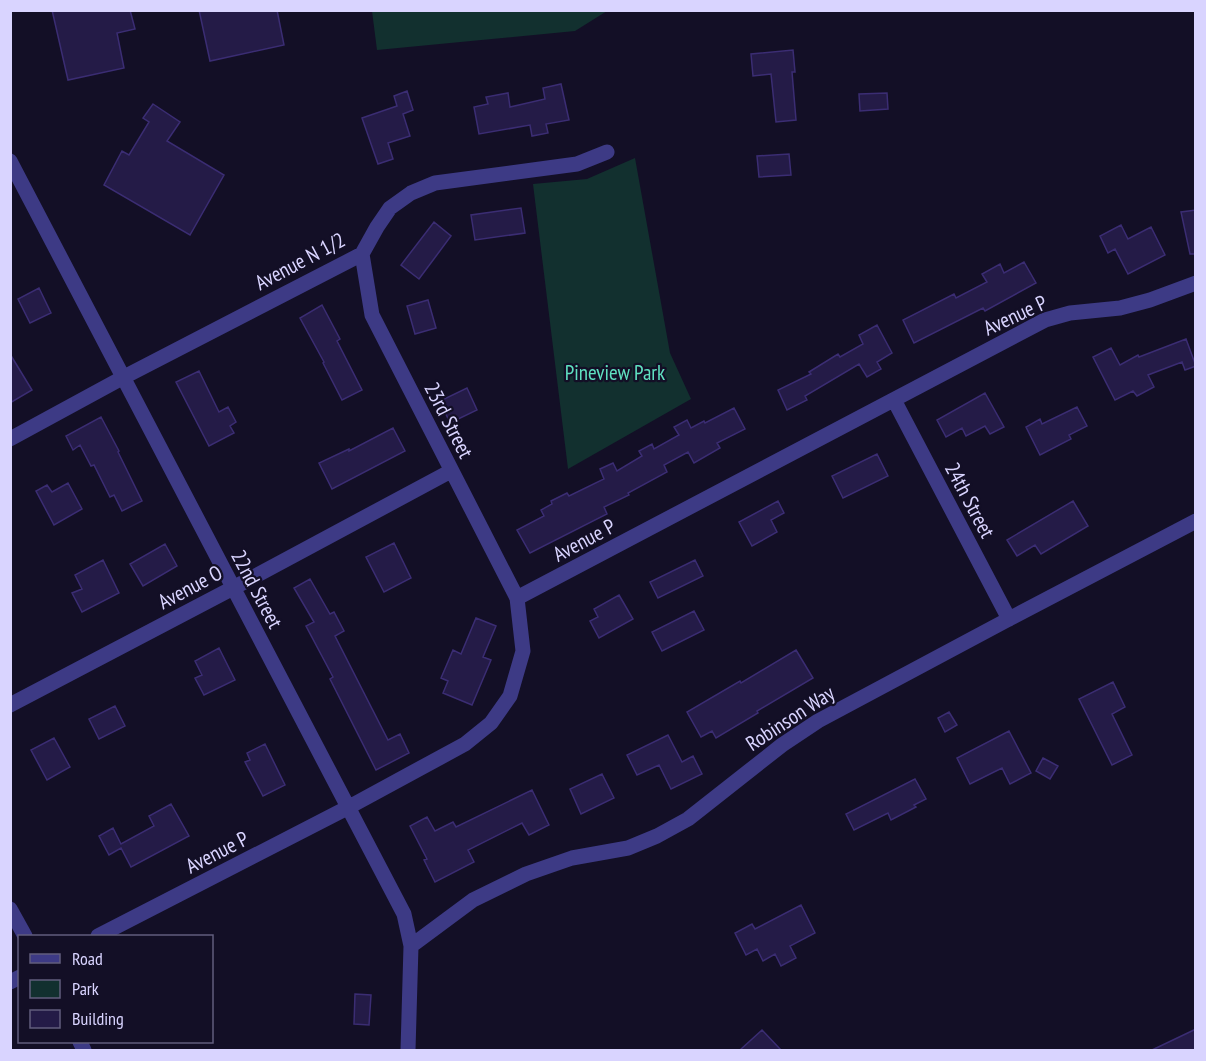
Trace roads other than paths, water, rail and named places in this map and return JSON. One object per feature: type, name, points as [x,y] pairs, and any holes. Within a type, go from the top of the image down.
[{"type":"street","name":"Avenue N 1/2","points":[[10,439],[124,377],[362,254],[376,227],[390,208],[411,193],[435,183],[577,164],[607,152]]},
{"type":"street","name":"22nd Street","points":[[10,161],[404,914],[411,946],[408,1050]]},
{"type":"street","name":"23rd Street","points":[[362,254],[372,315],[517,598]]},
{"type":"street","name":"Avenue P","points":[[100,935],[465,744],[491,723],[510,696],[523,651],[517,598],[1045,320],[1070,313],[1120,308],[1196,283]]},
{"type":"street","name":"24th Street","points":[[894,400],[1008,619]]},
{"type":"street","name":"Avenue O","points":[[10,705],[451,471]]},
{"type":"street","name":"Robinson Way","points":[[411,946],[473,900],[526,874],[572,858],[628,848],[657,836],[688,819],[782,745],[818,721],[1196,521]]},
{"type":"street","points":[[10,909],[24,935]]},
{"type":"park label","name":"Pineview Park","points":[[615,372]]}]
